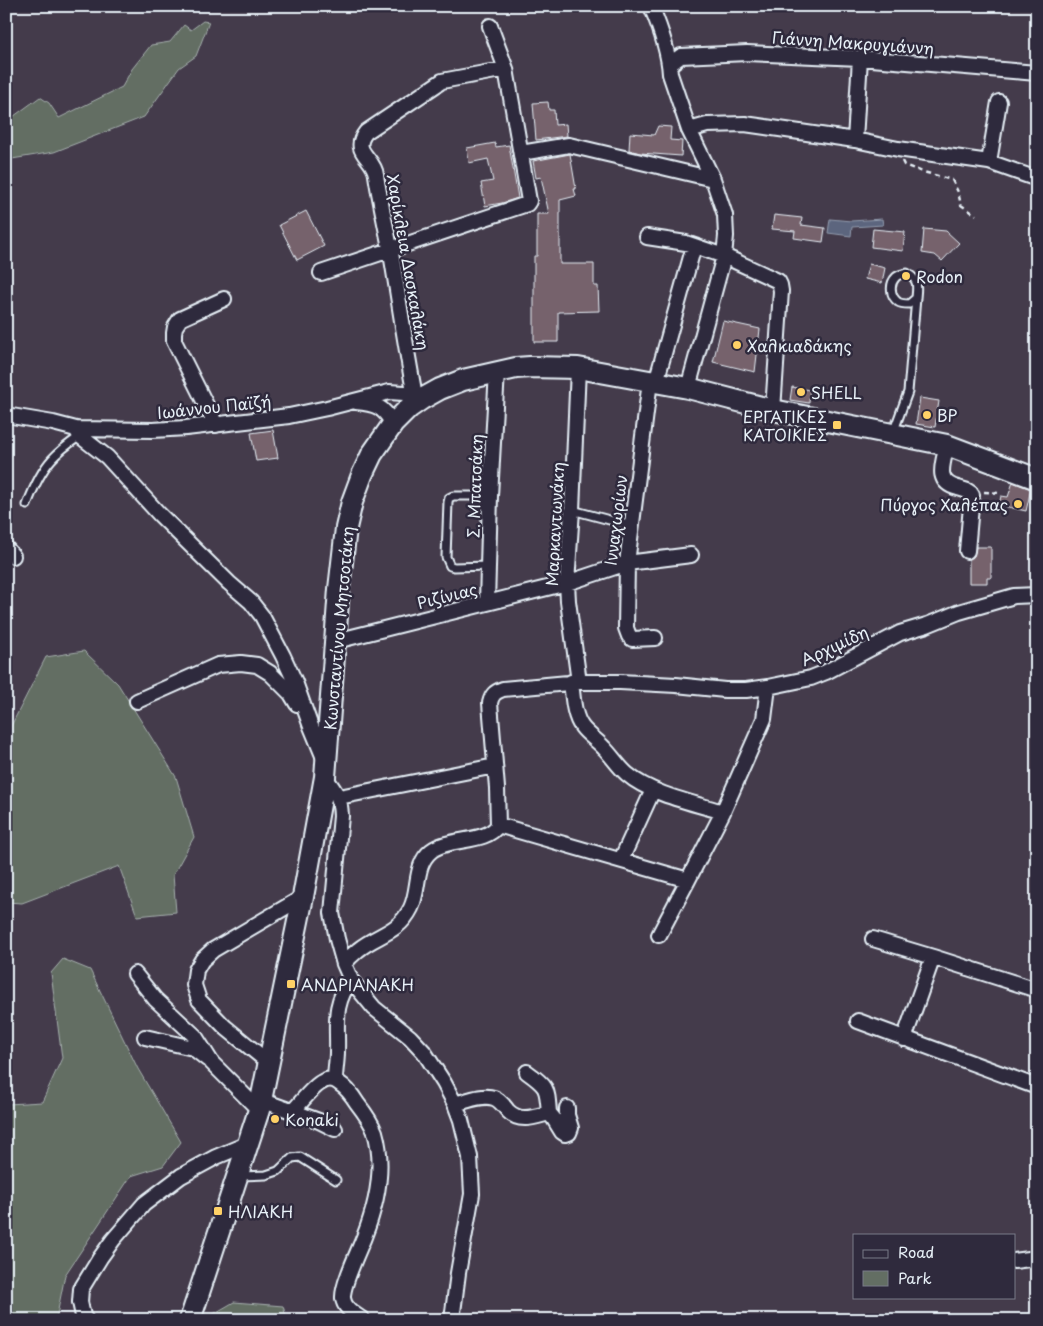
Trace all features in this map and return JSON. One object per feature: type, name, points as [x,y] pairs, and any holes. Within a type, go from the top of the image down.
[{"type":"main road","name":"Κωνσταντίνου Μητσοτάκη","points":[[190,1320],[260,1105],[303,897],[325,769],[339,590],[345,537],[352,502],[372,454],[393,424],[418,397],[463,380],[497,371],[530,367],[578,368],[688,388],[773,410],[947,445],[1037,479]]},
{"type":"street","points":[[651,6],[670,74],[689,130],[713,179],[725,215],[726,236],[724,256],[688,388]]},
{"type":"street","points":[[321,273],[527,204],[529,200],[506,70],[490,26]]},
{"type":"street","name":"Γιάννη Μακρυγιάννη","points":[[669,65],[681,56],[747,53],[860,58],[1037,73]]},
{"type":"street","points":[[855,140],[860,58]]},
{"type":"street","name":"Χαρίκλεια Δασκαλάκη","points":[[418,397],[379,195],[376,170],[361,149],[361,138],[366,132],[442,82],[506,70]]},
{"type":"street","points":[[989,162],[999,102]]},
{"type":"street","points":[[689,130],[707,125],[745,124],[989,162],[1037,179]]},
{"type":"street","points":[[521,152],[569,145],[713,179]]},
{"type":"street","points":[[647,237],[679,242],[724,256],[778,281],[780,285],[773,410]]},
{"type":"street","name":"Ινναχωρίων","points":[[655,638],[632,639],[628,636],[626,628],[627,563],[653,381],[694,246]]},
{"type":"street","points":[[216,425],[174,341],[174,332],[180,318],[224,300]]},
{"type":"street","name":"Μαρκαντωνάκη","points":[[578,368],[567,583],[576,714],[588,734],[602,745],[627,774],[642,785],[723,812]]},
{"type":"street","name":"Σ. Μπατσάκη","points":[[487,603],[490,496],[497,371]]},
{"type":"street","name":"Ιωάννου Παϊζή","points":[[6,415],[53,423],[78,433],[153,430],[289,416],[353,402],[384,392],[396,391],[418,397]]},
{"type":"street","points":[[381,408],[384,392]]},
{"type":"street","points":[[353,402],[372,404],[381,408],[393,424]]},
{"type":"street","points":[[78,433],[107,457],[160,515],[228,584],[251,602],[262,616],[287,664],[325,769],[339,796],[341,816],[332,913],[344,964],[351,980],[374,1008],[410,1037],[424,1052],[444,1083],[461,1120],[470,1156],[472,1194],[452,1320]]},
{"type":"street","points":[[947,445],[942,476],[950,486],[970,492],[972,495],[967,551]]},
{"type":"street","name":"Ριζίνιας","points":[[336,641],[567,583],[627,563],[691,555]]},
{"type":"street","name":"Αρχιμίδη","points":[[495,766],[490,702],[494,693],[503,689],[575,682],[657,684],[725,690],[768,687],[811,678],[900,633],[927,625],[959,612],[1014,596],[1037,595]]},
{"type":"street","points":[[137,701],[218,666],[241,663],[258,665],[270,673],[292,694],[310,724]]},
{"type":"street","points":[[659,935],[723,812],[764,719],[768,687]]},
{"type":"street","points":[[339,796],[495,766],[498,825],[495,830],[476,838],[453,842],[429,852],[421,865],[415,897],[406,915],[391,931],[358,950],[344,964]]},
{"type":"street","points":[[621,860],[653,790]]},
{"type":"street","points":[[498,825],[688,880]]},
{"type":"street","points":[[269,1064],[226,1028],[199,1000],[194,985],[196,970],[202,960],[213,950],[303,897]]},
{"type":"street","points":[[873,939],[1037,990]]},
{"type":"street","points":[[904,1038],[933,957]]},
{"type":"street","points":[[135,974],[155,1000],[195,1036],[212,1062]]},
{"type":"street","points":[[335,1080],[338,1005],[344,990],[351,980]]},
{"type":"street","points":[[858,1021],[1037,1087]]},
{"type":"street","points":[[146,1037],[193,1048],[212,1062],[260,1105],[292,1112],[319,1121],[335,1129]]},
{"type":"street","points":[[527,1072],[545,1086],[547,1090],[548,1113],[565,1134],[571,1128],[567,1108]]},
{"type":"street","points":[[292,1112],[321,1082],[328,1079],[335,1080],[345,1086],[368,1116],[375,1132],[380,1171],[374,1209],[349,1275],[343,1298],[350,1311],[363,1320]]},
{"type":"street","points":[[455,1104],[487,1097],[499,1101],[510,1113],[519,1118],[528,1119],[548,1113]]},
{"type":"street","points":[[86,1320],[83,1316],[80,1302],[81,1290],[113,1240],[144,1204],[181,1176],[216,1157],[247,1144]]},
{"type":"street","points":[[1016,1262],[1037,1258]]},
{"type":"lane","points":[[893,434],[908,392],[916,298],[917,284],[914,277],[907,273],[894,278],[891,286],[892,297],[899,303],[909,304],[916,298]]},
{"type":"lane","points":[[27,505],[39,479],[51,460],[78,433]]},
{"type":"lane","points":[[488,566],[454,567],[450,566],[446,557],[449,498],[454,496],[490,496]]},
{"type":"lane","points":[[572,510],[632,526]]},
{"type":"lane","points":[[237,1176],[266,1175],[278,1171],[292,1158],[300,1157],[336,1180]]},
{"type":"path","points":[[898,149],[899,156],[904,164],[920,171],[952,180],[962,205],[976,215]]},
{"type":"green space","points":[[203,21],[209,22],[196,56],[179,68],[144,117],[54,152],[6,160],[6,122],[40,97],[49,103],[59,118],[122,87],[132,69],[151,45],[170,42],[184,25],[191,30]]},
{"type":"green space","points":[[84,651],[118,684],[176,777],[194,837],[173,875],[176,912],[137,916],[119,866],[22,903],[6,902],[6,739],[46,657]]},
{"type":"green space","points":[[63,959],[90,970],[138,1069],[181,1142],[163,1166],[131,1176],[65,1275],[56,1320],[6,1320],[6,1105],[42,1102],[62,1058],[51,973]]},
{"type":"green space","points":[[234,1302],[283,1306],[287,1320],[203,1320]]},
{"type":"water","points":[[830,219],[851,221],[882,219],[883,225],[852,227],[851,236],[828,233]]},
{"type":"building","points":[[548,102],[549,110],[554,110],[555,125],[566,124],[567,136],[536,140],[533,103]]},
{"type":"building","points":[[658,126],[671,127],[670,140],[682,141],[681,156],[640,153],[629,150],[630,133],[654,135]]},
{"type":"building","points":[[495,143],[496,147],[509,145],[518,198],[485,206],[481,183],[493,181],[488,159],[469,163],[467,148]]},
{"type":"building","points":[[570,154],[576,196],[560,200],[560,264],[594,264],[594,286],[598,286],[599,311],[558,312],[558,342],[534,342],[534,256],[537,256],[537,214],[549,214],[541,177],[536,178],[533,161]]},
{"type":"building","points":[[306,211],[324,246],[297,260],[279,225]]},
{"type":"building","points":[[774,215],[802,218],[801,225],[825,228],[823,242],[794,238],[795,231],[772,229]]},
{"type":"building","points":[[873,229],[905,232],[903,251],[871,247]]},
{"type":"building","points":[[924,229],[946,231],[959,243],[942,261],[935,255],[922,253]]},
{"type":"building","points":[[869,264],[885,268],[882,283],[865,279]]},
{"type":"building","name":"Χαλκιαδάκης","points":[[723,321],[760,329],[755,372],[713,362]]},
{"type":"building","points":[[792,387],[810,390],[809,403],[790,400]]},
{"type":"building","points":[[920,398],[939,401],[935,427],[916,424]]},
{"type":"building","points":[[273,430],[278,458],[256,461],[251,433]]},
{"type":"building","points":[[1013,482],[1031,489],[1026,511],[999,505],[1001,496],[1008,497]]},
{"type":"building","points":[[976,547],[991,547],[991,578],[987,578],[987,583],[969,583],[969,559],[974,556]]},
{"type":"place","name":"Rodon","points":[[906,276]]},
{"type":"place","name":"Χαλκιαδάκης","points":[[737,345]]},
{"type":"place","name":"SHELL","points":[[801,392]]},
{"type":"place","name":"BP","points":[[927,415]]},
{"type":"place","name":"ΕΡΓΑΤΙΚΕΣ ΚΑΤΟΙΚΙΕΣ","points":[[837,425]]},
{"type":"place","name":"Πύργος Χαλέπας","points":[[1018,504]]},
{"type":"place","name":"ΑΝΔΡΙΑΝΑΚΗ","points":[[291,984]]},
{"type":"place","name":"Konaki","points":[[275,1119]]},
{"type":"place","name":"ΗΛΙΑΚΗ","points":[[218,1211]]}]
